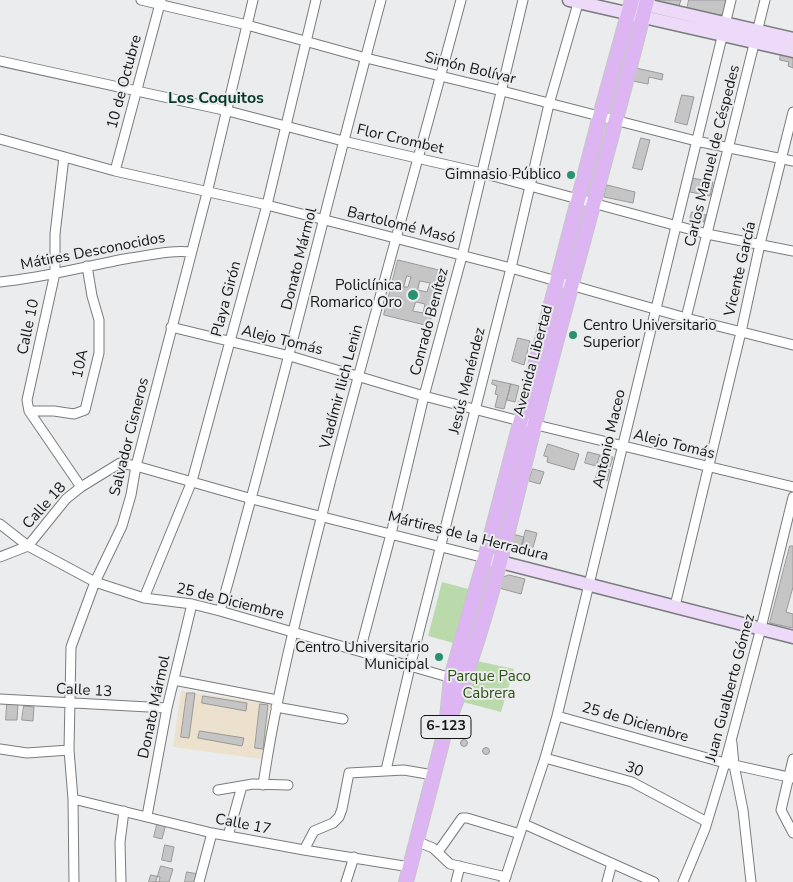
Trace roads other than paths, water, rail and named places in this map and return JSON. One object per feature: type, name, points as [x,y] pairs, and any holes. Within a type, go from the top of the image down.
[{"type":"main road","name":"Avenida Libertad","points":[[406,882],[458,680],[485,558],[629,4]]},
{"type":"main road","name":"Avenida Libertad","points":[[458,680],[500,561],[570,286],[645,7]]},
{"type":"street","name":"Simón Bolívar","points":[[141,0],[161,2],[366,58],[696,141],[793,161]]},
{"type":"street","name":"Salvador Cisneros","points":[[74,882],[73,799],[69,750],[72,647],[95,582],[122,526],[131,494],[136,466],[228,111],[253,0]]},
{"type":"street","name":"Playa Girón","points":[[144,598],[192,481],[267,205],[316,0]]},
{"type":"street","name":"Donato Mármol","points":[[220,611],[290,356],[343,141],[381,0]]},
{"type":"street","name":"Vladímir Ilich Lenin","points":[[263,785],[292,631],[358,375],[397,240],[461,0]]},
{"type":"street","name":"Conrado Benítez","points":[[360,651],[391,534],[424,396],[462,256],[523,0]]},
{"type":"street","name":"Antonio Maceo","points":[[505,879],[557,716],[731,0]]},
{"type":"street","name":"Carlos Manuel de Céspedes","points":[[686,318],[765,0]]},
{"type":"street","points":[[576,1],[629,4],[645,7],[757,37],[793,52]]},
{"type":"street","name":"Jesús Menéndez","points":[[386,770],[440,546],[511,268],[549,104],[576,1]]},
{"type":"street","name":"10 de Octubre","points":[[115,171],[161,2]]},
{"type":"street","points":[[757,37],[793,39]]},
{"type":"street","name":"Flor Crombet","points":[[0,61],[228,111],[343,141],[482,173],[707,234],[793,251]]},
{"type":"street","name":"Vicente García","points":[[675,606],[793,112]]},
{"type":"street","name":"Bartolomé Masó","points":[[0,139],[115,171],[267,205],[511,268],[686,318],[793,345]]},
{"type":"street","name":"Calle 10","points":[[29,411],[27,400],[55,273],[55,234],[64,156]]},
{"type":"street","name":"Mátires Desconocidos","points":[[0,282],[41,277],[87,266],[173,251],[191,252]]},
{"type":"street","name":"10A","points":[[29,411],[54,411],[74,414],[85,410],[99,353],[99,320],[92,296],[87,266]]},
{"type":"street","name":"Alejo Tomás","points":[[171,328],[290,356],[475,410],[793,487]]},
{"type":"street","points":[[29,411],[81,487]]},
{"type":"street","name":"Calle 18","points":[[0,557],[28,546],[66,500],[81,487],[120,463],[136,466]]},
{"type":"street","name":"Mártires de la Herradura","points":[[136,466],[252,499],[322,515],[793,636]]},
{"type":"street","name":"Juan Gualberto Gómez","points":[[683,882],[729,764],[732,738],[793,497]]},
{"type":"street","name":"25 de Diciembre","points":[[0,524],[28,546],[95,582],[144,598],[192,604],[220,611],[458,680]]},
{"type":"street","name":"Donato Mármol","points":[[146,816],[167,708],[192,604]]},
{"type":"street","points":[[174,680],[343,719]]},
{"type":"street","name":"Calle 13","points":[[0,699],[167,708]]},
{"type":"street","name":"25 de Diciembre","points":[[557,716],[729,764],[790,778]]},
{"type":"street","points":[[0,749],[27,753],[69,750]]},
{"type":"street","name":"30","points":[[545,758],[632,782],[707,822]]},
{"type":"street","points":[[793,759],[781,810],[793,833]]},
{"type":"street","points":[[729,764],[743,810],[751,882]]},
{"type":"street","points":[[304,850],[314,831],[333,823],[338,817],[342,809],[349,773],[404,770],[434,775]]},
{"type":"street","points":[[218,790],[253,784],[288,785]]},
{"type":"street","points":[[228,836],[242,786]]},
{"type":"street","name":"Calle 17","points":[[73,799],[212,833],[410,867]]},
{"type":"street","points":[[121,882],[120,842],[124,811]]},
{"type":"street","points":[[438,852],[462,818],[520,834]]},
{"type":"street","points":[[524,824],[654,882]]},
{"type":"street","points":[[199,882],[212,833]]},
{"type":"street","points":[[416,841],[438,852],[450,864],[505,879]]},
{"type":"street","points":[[346,882],[354,857]]},
{"type":"street","points":[[607,882],[612,864]]},
{"type":"street","points":[[456,882],[460,866]]},
{"type":"place","name":"Gimnasio Público","points":[[571,175]]},
{"type":"place","name":"Policlínica Romarico Oro","points":[[413,295]]},
{"type":"place","name":"Centro Universitario Superior","points":[[573,335]]},
{"type":"place","name":"Centro Universitario Municipal","points":[[439,657]]},
{"type":"district","name":"Los Coquitos","points":[[216,99]]},
{"type":"park label","name":"Parque Paco Cabrera","points":[[489,686]]}]
